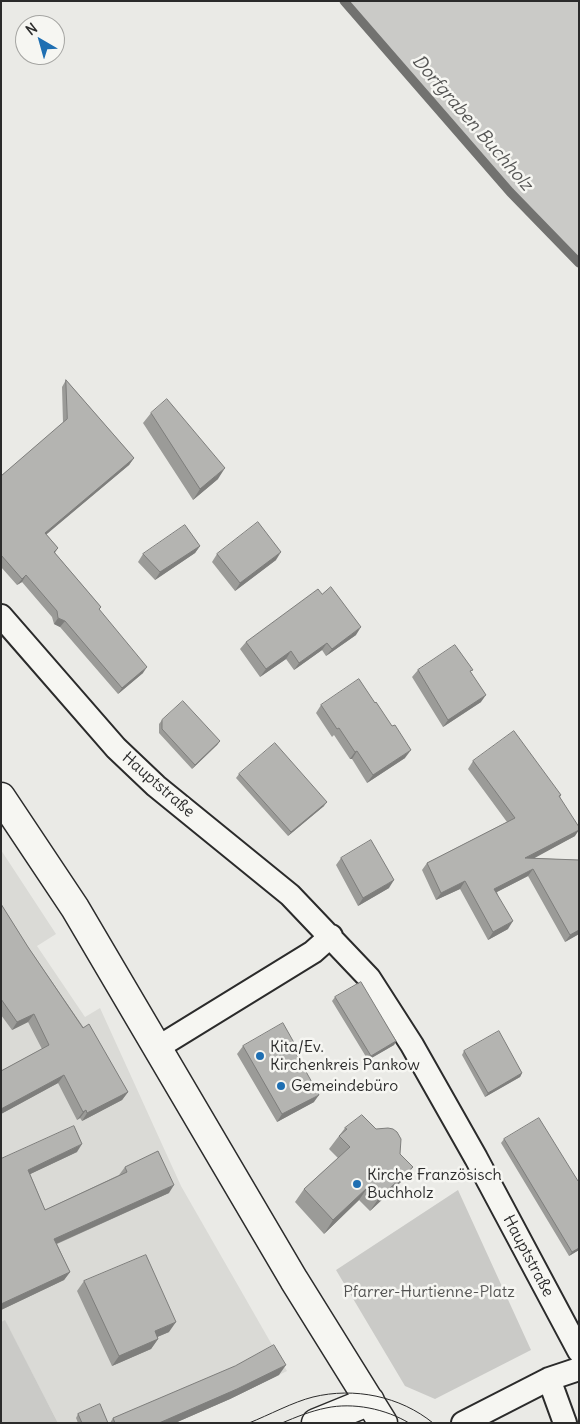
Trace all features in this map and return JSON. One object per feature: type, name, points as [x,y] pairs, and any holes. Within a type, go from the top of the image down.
[{"type":"main road","points":[[1,798],[75,908],[294,1280],[376,1412],[316,1423]]},
{"type":"street","name":"Hauptstraße","points":[[1,616],[129,761],[156,786],[276,882],[301,905],[369,978],[412,1045],[476,1158],[579,1351]]},
{"type":"street","points":[[157,1048],[313,952],[331,936]]},
{"type":"street","points":[[463,1423],[549,1380],[579,1369]]},
{"type":"street","points":[[549,1380],[565,1423]]},
{"type":"shaded area","points":[[1,850],[56,934],[37,946],[85,1017],[100,1008],[181,1186],[287,1371],[175,1423],[58,1423],[5,1321],[1,1322]]},
{"type":"green space","points":[[344,1],[579,1],[579,264],[522,202],[510,192]]},
{"type":"green space","name":"Pfarrer-Hurtienne-Platz","points":[[458,1190],[531,1350],[435,1399],[405,1386],[336,1270]]},
{"type":"green space","points":[[5,1320],[58,1423],[1,1423],[1,1322]]},
{"type":"building","points":[[66,380],[134,458],[45,533],[58,548],[54,552],[101,607],[99,609],[147,667],[122,688],[65,621],[58,618],[57,611],[26,575],[22,579],[1,555],[1,476],[67,419]]},
{"type":"building","points":[[167,399],[225,468],[200,489],[151,413]]},
{"type":"building","points":[[258,522],[281,552],[240,583],[217,554]]},
{"type":"building","points":[[185,525],[200,546],[160,572],[143,554]]},
{"type":"building","points":[[331,587],[361,627],[332,649],[327,643],[299,663],[291,651],[266,669],[246,642],[318,589],[322,594]]},
{"type":"building","points":[[455,645],[473,670],[470,671],[486,695],[448,720],[418,670]]},
{"type":"building","points":[[359,679],[392,726],[395,725],[411,750],[373,775],[321,705]]},
{"type":"building","points":[[183,701],[220,741],[195,765],[162,729],[162,720]]},
{"type":"building","points":[[514,731],[561,795],[559,796],[579,827],[579,830],[525,858],[579,860],[579,930],[570,935],[533,869],[494,889],[513,921],[493,932],[465,881],[441,893],[427,863],[515,818],[473,761]]},
{"type":"building","points":[[275,743],[327,802],[291,832],[239,774]]},
{"type":"building","points":[[371,840],[394,880],[363,898],[341,858]]},
{"type":"building","points":[[1,904],[83,1028],[89,1024],[128,1092],[87,1113],[86,1110],[83,1112],[64,1075],[1,1109],[1,1071],[49,1045],[34,1014],[17,1022],[1,999]]},
{"type":"building","points":[[361,982],[396,1041],[371,1056],[335,997]]},
{"type":"building","points":[[283,1023],[297,1048],[294,1050],[319,1095],[282,1114],[243,1046]]},
{"type":"building","points":[[499,1031],[522,1073],[488,1093],[464,1051]]},
{"type":"building","name":"Kirche Französisch Buchholz","points":[[362,1115],[376,1129],[388,1128],[397,1132],[401,1139],[400,1154],[413,1167],[379,1198],[368,1187],[333,1220],[304,1189],[350,1147],[339,1136],[347,1129],[345,1128]]},
{"type":"building","points":[[539,1118],[579,1180],[579,1248],[572,1252],[504,1139]]},
{"type":"building","points":[[74,1126],[82,1144],[28,1170],[45,1210],[127,1172],[125,1167],[158,1151],[174,1185],[54,1239],[70,1272],[1,1304],[1,1159]]},
{"type":"building","points":[[146,1255],[176,1322],[155,1331],[158,1339],[119,1356],[84,1281]]},
{"type":"building","points":[[274,1345],[286,1365],[159,1423],[115,1423],[113,1418],[235,1366]]},
{"type":"building","points":[[100,1404],[108,1423],[82,1423],[78,1414]]},
{"type":"waterway","name":"Dorfgraben Buchholz","points":[[344,1],[510,192],[579,263]]},
{"type":"tram line","points":[[249,1423],[305,1399],[344,1393],[376,1396],[391,1400],[406,1406],[433,1423]]},
{"type":"tram line","points":[[282,1423],[304,1414],[336,1406],[369,1408],[390,1414],[409,1423]]},
{"type":"place","name":"Kita/Ev. Kirchenkreis Pankow","points":[[260,1056]]},
{"type":"place","name":"Gemeindebüro","points":[[281,1086]]},
{"type":"place","name":"Kirche Französisch Buchholz","points":[[357,1184]]}]
